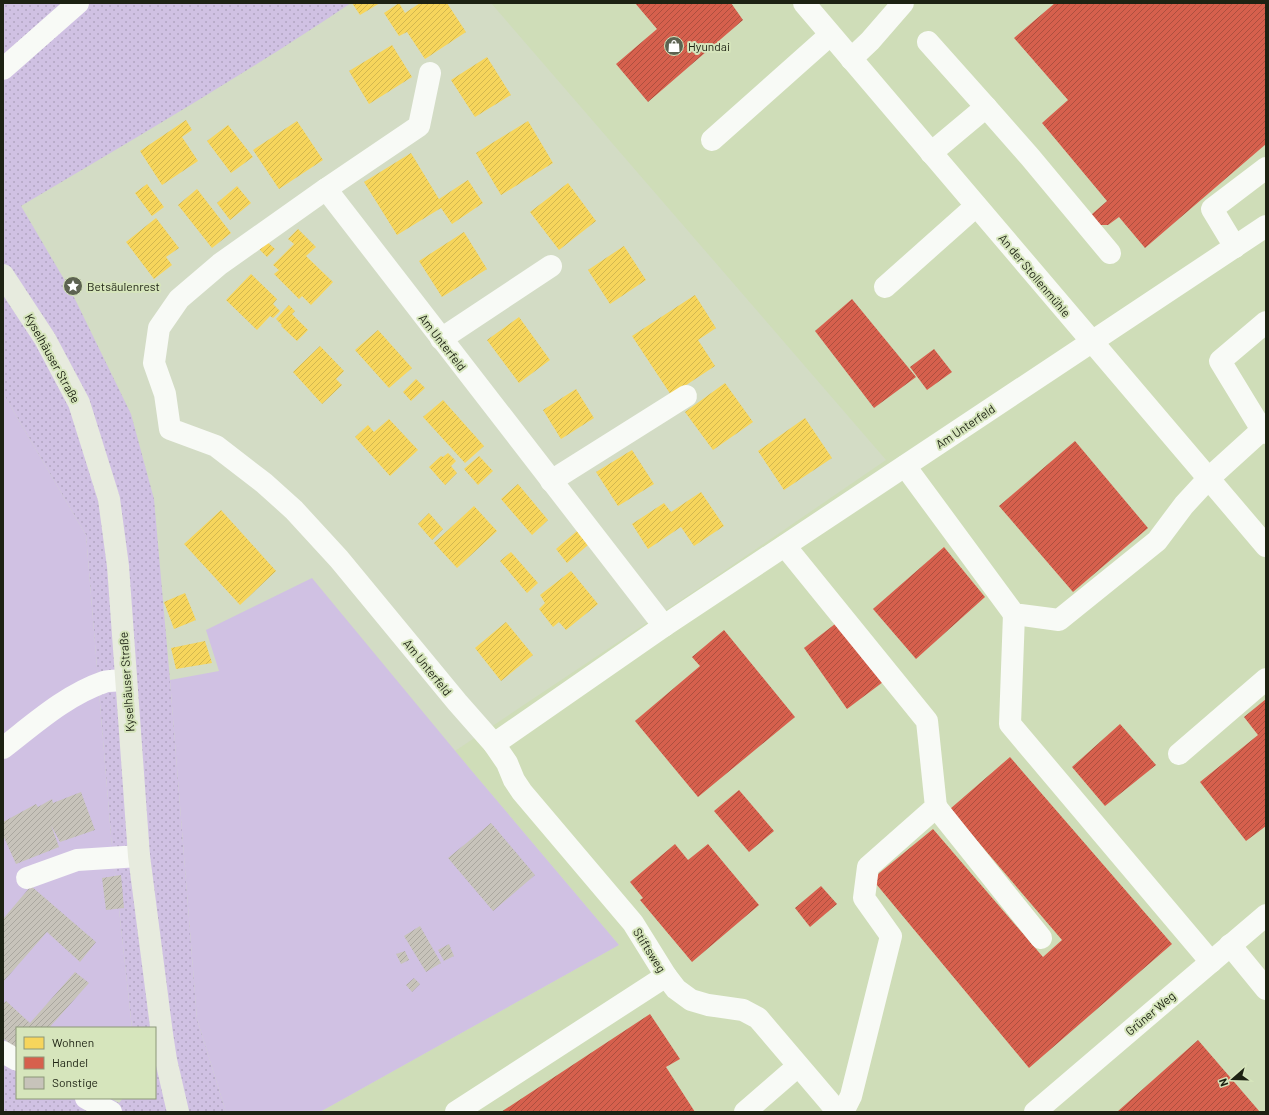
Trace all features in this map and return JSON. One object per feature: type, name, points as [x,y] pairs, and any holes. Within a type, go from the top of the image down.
[{"type":"main road","name":"Kyselhäuser Straße","points":[[3,275],[45,338],[79,404],[109,499],[118,566],[139,856],[162,1034],[166,1060],[178,1112]]},
{"type":"street","points":[[3,69],[78,3]]},
{"type":"street","name":"An der Stollenmühle","points":[[804,3],[1266,546]]},
{"type":"street","points":[[851,59],[870,41],[901,4]]},
{"type":"street","points":[[712,140],[830,35]]},
{"type":"street","points":[[928,42],[1030,157],[1110,253]]},
{"type":"street","points":[[326,189],[419,126],[430,73]]},
{"type":"street","points":[[931,153],[986,107]]},
{"type":"street","points":[[1235,247],[1212,209],[1266,168]]},
{"type":"street","name":"Am Unterfeld","points":[[664,626],[326,189],[220,264],[179,299],[159,328],[154,363],[165,394],[170,429],[216,446],[264,483],[294,510],[339,559],[457,702],[494,744],[664,626],[1091,341],[1235,247],[1263,234]]},
{"type":"street","points":[[885,287],[976,206]]},
{"type":"street","points":[[442,339],[552,266]]},
{"type":"street","points":[[1014,614],[1059,620],[1157,541],[1184,505],[1208,478],[1264,432],[1220,361],[1266,322]]},
{"type":"street","points":[[551,481],[686,396]]},
{"type":"street","points":[[905,466],[1014,614],[1010,724],[1211,962]]},
{"type":"street","points":[[785,546],[927,721],[936,807],[1041,938]]},
{"type":"street","points":[[1179,754],[1266,679]]},
{"type":"street","points":[[3,748],[54,708],[78,694],[105,681],[126,680]]},
{"type":"street","name":"Stiftsweg","points":[[494,744],[507,763],[514,780],[522,792],[633,923],[666,976],[676,989],[691,1000],[708,1005],[743,1010],[758,1018],[838,1112]]},
{"type":"street","points":[[841,1112],[851,1096],[891,936],[864,898],[868,868],[936,807]]},
{"type":"street","points":[[27,878],[77,860],[139,856]]},
{"type":"street","name":"Grüner Weg","points":[[1039,1110],[1266,915]]},
{"type":"street","points":[[1230,945],[1266,989]]},
{"type":"street","points":[[456,1112],[666,976]]},
{"type":"street","points":[[3,1052],[16,1059]]},
{"type":"street","points":[[745,1112],[798,1066]]},
{"type":"street","points":[[88,1099],[111,1112]]},
{"type":"shaded area","points":[[3,3],[351,3],[311,30],[229,81],[21,206],[71,291],[131,414],[154,499],[197,1019],[226,1112],[3,1112],[3,1038],[16,1045],[16,1099],[112,1099],[119,1103],[122,1099],[156,1099],[156,1027],[132,1027],[111,836],[86,535],[3,393]]},
{"type":"shaded area","points":[[491,3],[1266,3],[1266,1112],[320,1112],[619,945],[455,751],[699,588],[886,460]]},
{"type":"shaded area","points":[[3,393],[86,535],[111,836],[132,1027],[16,1027],[16,1029],[3,1038]]},
{"type":"shaded area","points":[[312,578],[471,770],[619,945],[320,1112],[226,1112],[197,1019],[170,680],[219,671],[206,630]]},
{"type":"building: Wohnen","points":[[352,3],[380,3],[360,15]]},
{"type":"building: Wohnen","points":[[399,3],[405,13],[420,3],[447,3],[466,32],[425,59],[407,32],[399,36],[384,13]]},
{"type":"building: Wohnen","points":[[392,45],[412,77],[369,104],[349,71]]},
{"type":"building: Wohnen","points":[[487,57],[511,95],[475,117],[451,80]]},
{"type":"building: Wohnen","points":[[186,120],[192,130],[182,137],[198,161],[162,185],[140,151]]},
{"type":"building: Wohnen","points":[[297,121],[323,160],[279,189],[253,150]]},
{"type":"building: Wohnen","points":[[528,121],[553,163],[501,195],[476,153]]},
{"type":"building: Wohnen","points":[[228,125],[253,157],[231,173],[207,141]]},
{"type":"building: Wohnen","points":[[411,153],[439,199],[468,180],[483,203],[452,224],[441,208],[397,235],[364,182]]},
{"type":"building: Wohnen","points":[[568,183],[596,221],[559,250],[530,212]]},
{"type":"building: Wohnen","points":[[147,184],[164,207],[152,216],[135,193]]},
{"type":"building: Wohnen","points":[[237,186],[251,203],[230,220],[217,203]]},
{"type":"building: Wohnen","points":[[197,189],[231,233],[212,248],[178,205]]},
{"type":"building: Wohnen","points":[[156,218],[179,248],[166,257],[172,265],[154,279],[126,242]]},
{"type":"building: Wohnen","points":[[298,229],[316,247],[306,256],[333,282],[311,305],[302,296],[299,299],[274,274],[279,270],[273,265],[294,244],[288,239]]},
{"type":"building: Wohnen","points":[[464,232],[487,269],[442,297],[419,261]]},
{"type":"building: Wohnen","points":[[266,241],[275,249],[267,257],[259,249]]},
{"type":"building: Wohnen","points":[[624,246],[646,280],[610,304],[588,270]]},
{"type":"building: Wohnen","points":[[251,274],[277,299],[273,304],[280,311],[273,318],[270,316],[257,330],[226,300]]},
{"type":"building: Wohnen","points":[[695,295],[716,328],[698,340],[715,366],[671,395],[632,336]]},
{"type":"building: Wohnen","points":[[289,305],[295,311],[292,314],[308,330],[297,341],[281,326],[282,325],[276,319]]},
{"type":"building: Wohnen","points":[[519,317],[550,360],[519,383],[487,340]]},
{"type":"building: Wohnen","points":[[378,330],[412,368],[389,388],[355,350]]},
{"type":"building: Wohnen","points":[[320,346],[344,371],[336,379],[342,385],[322,404],[293,372]]},
{"type":"building: Wohnen","points":[[416,379],[425,388],[411,401],[403,392]]},
{"type":"building: Wohnen","points":[[725,383],[753,422],[713,450],[685,412]]},
{"type":"building: Wohnen","points":[[576,389],[594,418],[561,439],[543,410]]},
{"type":"building: Wohnen","points":[[443,400],[484,446],[465,463],[423,417]]},
{"type":"building: Wohnen","points":[[805,418],[832,458],[784,490],[758,451]]},
{"type":"building: Wohnen","points":[[389,419],[418,450],[390,476],[355,437],[368,425],[374,432]]},
{"type":"building: Wohnen","points":[[632,450],[654,484],[618,506],[596,472]]},
{"type":"building: Wohnen","points":[[448,453],[456,461],[451,466],[457,473],[445,485],[429,467],[441,456],[443,457]]},
{"type":"building: Wohnen","points":[[479,456],[493,471],[478,485],[464,469]]},
{"type":"building: Wohnen","points":[[518,484],[548,520],[532,535],[501,499]]},
{"type":"building: Wohnen","points":[[701,492],[724,526],[694,546],[681,527],[648,549],[632,524],[664,503],[671,512]]},
{"type":"building: Wohnen","points":[[474,506],[497,531],[457,568],[434,543]]},
{"type":"building: Wohnen","points":[[221,510],[276,571],[240,605],[184,544]]},
{"type":"building: Wohnen","points":[[429,513],[443,529],[432,540],[418,524]]},
{"type":"building: Wohnen","points":[[577,531],[588,545],[567,563],[556,549]]},
{"type":"building: Wohnen","points":[[511,552],[538,583],[527,593],[500,561]]},
{"type":"building: Wohnen","points":[[571,571],[598,604],[566,630],[559,622],[553,627],[539,609],[545,603],[540,595]]},
{"type":"building: Wohnen","points":[[185,593],[196,620],[174,629],[164,602]]},
{"type":"building: Wohnen","points":[[506,622],[533,655],[501,681],[475,648]]},
{"type":"building: Wohnen","points":[[205,641],[212,663],[176,669],[171,648]]},
{"type":"building: Handel","name":"Hyundai","points":[[635,3],[731,3],[743,20],[648,102],[616,64],[657,29]]},
{"type":"building: Handel","points":[[1055,3],[1266,3],[1266,144],[1145,248],[1119,217],[1108,225],[1099,225],[1091,215],[1107,201],[1042,123],[1068,100],[1014,38]]},
{"type":"building: Handel","points":[[852,299],[916,377],[874,408],[815,331]]},
{"type":"building: Handel","points":[[934,349],[952,372],[927,390],[910,367]]},
{"type":"building: Handel","points":[[1075,441],[1148,528],[1073,592],[999,506]]},
{"type":"building: Handel","points":[[944,547],[985,597],[916,659],[873,609]]},
{"type":"building: Handel","points":[[835,624],[883,682],[847,709],[804,648]]},
{"type":"building: Handel","points":[[724,630],[795,717],[698,797],[635,721],[700,666],[692,657]]},
{"type":"building: Handel","points":[[1266,699],[1266,826],[1246,841],[1200,782],[1258,735],[1244,717]]},
{"type":"building: Handel","points":[[1120,724],[1156,765],[1105,806],[1072,767]]},
{"type":"building: Handel","points":[[1010,757],[1172,944],[1029,1068],[872,879],[933,829],[1043,957],[1062,940],[950,809]]},
{"type":"building: Handel","points":[[739,790],[774,831],[749,852],[714,811]]},
{"type":"building: Handel","points":[[675,844],[688,860],[708,844],[759,905],[692,962],[640,900],[643,898],[630,882]]},
{"type":"building: Handel","points":[[821,886],[837,904],[810,927],[795,908]]},
{"type":"building: Handel","points":[[650,1014],[680,1059],[666,1067],[695,1112],[501,1112]]},
{"type":"building: Handel","points":[[1198,1040],[1260,1112],[1117,1112]]},
{"type":"building: Sonstige","points":[[81,792],[95,830],[60,842],[51,825],[59,847],[16,864],[3,835],[3,822],[36,804],[38,807],[52,799],[53,803]]},
{"type":"building: Sonstige","points":[[491,823],[535,875],[493,911],[448,858]]},
{"type":"building: Sonstige","points":[[121,875],[124,908],[106,910],[102,878]]},
{"type":"building: Sonstige","points":[[31,886],[96,942],[80,962],[47,932],[3,982],[3,919]]},
{"type":"building: Sonstige","points":[[420,926],[441,963],[426,972],[404,936]]},
{"type":"building: Sonstige","points":[[449,944],[454,956],[444,961],[438,950]]},
{"type":"building: Sonstige","points":[[405,951],[409,960],[401,964],[396,954]]},
{"type":"building: Sonstige","points":[[75,972],[89,983],[50,1027],[16,1027],[16,1049],[3,1038],[3,1004],[6,1001],[30,1023]]},
{"type":"building: Sonstige","points":[[414,978],[420,984],[412,992],[406,985]]},
{"type":"place","name":"Hyundai","points":[[674,46]]},
{"type":"place","name":"Betsäulenrest","points":[[73,286]]}]
